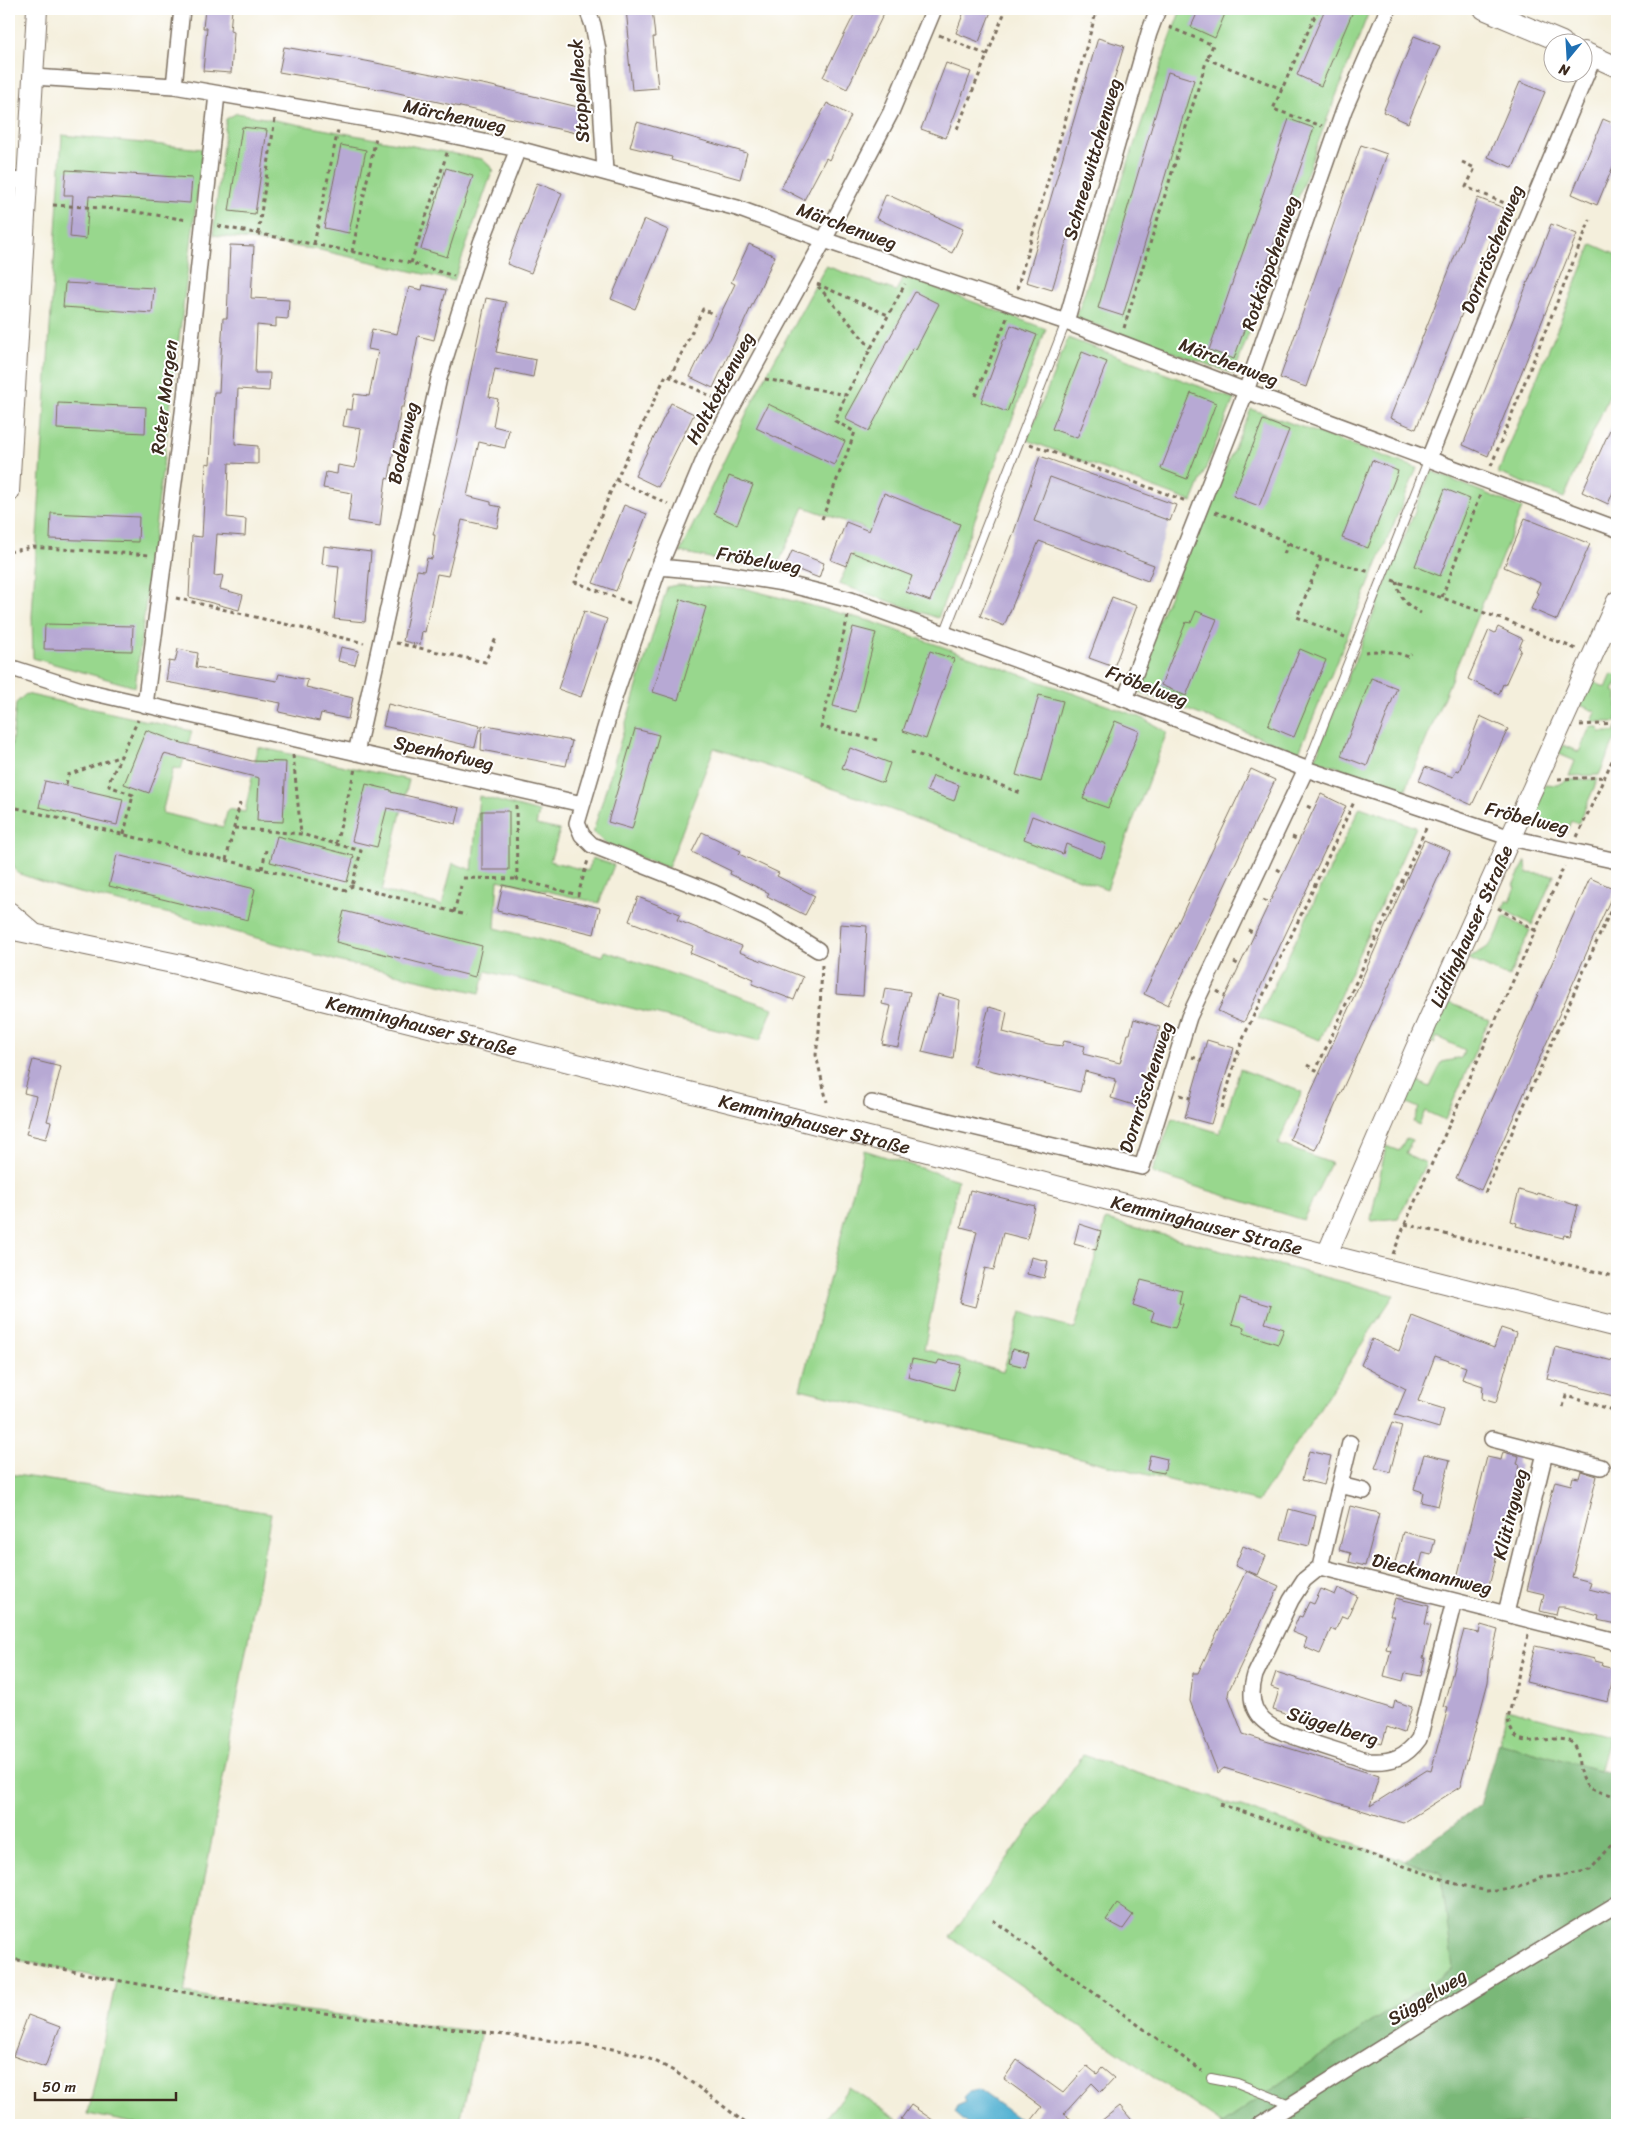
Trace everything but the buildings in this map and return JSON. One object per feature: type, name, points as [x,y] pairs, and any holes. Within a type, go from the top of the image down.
[{"type":"main road","points":[[9,492],[18,181],[33,77],[37,9]]},
{"type":"main road","points":[[1484,9],[1544,34]]},
{"type":"main road","points":[[1594,56],[1617,67]]},
{"type":"main road","name":"Lüdinghauser Straße","points":[[1326,1254],[1411,1059],[1617,601]]},
{"type":"main road","points":[[9,912],[34,934]]},
{"type":"main road","name":"Kemminghauser Straße","points":[[9,929],[182,965],[1617,1327]]},
{"type":"street","points":[[174,86],[182,9]]},
{"type":"street","name":"Stoppelheck","points":[[587,9],[593,25],[598,50],[605,172]]},
{"type":"street","name":"Holtkottenweg","points":[[582,804],[614,698],[659,567],[706,455],[824,240],[891,112],[934,9]]},
{"type":"street","name":"Rotkäppchenweg","points":[[1125,699],[1246,391],[1337,131],[1388,9]]},
{"type":"street","name":"Schneewittchenweg","points":[[1066,322],[1156,15]]},
{"type":"street","name":"Märchenweg","points":[[33,77],[174,86],[379,121],[518,149],[737,208],[824,240],[1013,303],[1119,341],[1246,391],[1617,529]]},
{"type":"street","name":"Dornröschenweg","points":[[1429,458],[1578,82]]},
{"type":"street","name":"Roter Morgen","points":[[145,705],[185,397],[217,94]]},
{"type":"street","name":"Bodenweg","points":[[357,753],[427,425],[452,331],[518,149]]},
{"type":"street","name":"Fröbelweg","points":[[659,567],[713,572],[783,583],[851,600],[1125,699],[1306,769],[1511,838],[1617,860]]},
{"type":"street","name":"Spenhofweg","points":[[9,667],[81,690],[582,804]]},
{"type":"street","name":"Dornröschenweg","points":[[872,1102],[1142,1167],[1189,1016],[1306,769]]},
{"type":"street","points":[[582,804],[577,823],[582,835],[592,845],[714,893],[765,918],[818,950]]},
{"type":"street","name":"Klütingweg","points":[[1492,1439],[1601,1467]]},
{"type":"street","points":[[1320,1567],[1350,1443]]},
{"type":"street","name":"Klütingweg","points":[[1506,1613],[1545,1453]]},
{"type":"street","points":[[1340,1485],[1364,1491]]},
{"type":"street","name":"Dieckmannweg","points":[[1320,1567],[1617,1642]]},
{"type":"street","name":"Süggelberg","points":[[1320,1567],[1304,1580],[1291,1600],[1255,1675],[1251,1688],[1253,1701],[1257,1714],[1276,1730],[1369,1761],[1382,1762],[1394,1760],[1412,1749],[1419,1739],[1454,1601]]},
{"type":"street","name":"Süggelweg","points":[[1259,2125],[1429,2018],[1617,1904]]},
{"type":"lane","points":[[944,634],[1066,322]]},
{"type":"lane","points":[[1306,769],[1429,458]]},
{"type":"lane","points":[[1211,2078],[1237,2083],[1292,2105]]},
{"type":"path","points":[[957,129],[1006,9]]},
{"type":"path","points":[[1318,9],[1273,109],[1337,131]]},
{"type":"path","points":[[975,396],[1013,303],[1096,13]]},
{"type":"path","points":[[1119,341],[1212,46],[1156,15]]},
{"type":"path","points":[[936,34],[987,55]]},
{"type":"path","points":[[1207,59],[1282,89]]},
{"type":"path","points":[[258,234],[278,104]]},
{"type":"path","points":[[314,244],[341,114]]},
{"type":"path","points":[[352,252],[379,121]]},
{"type":"path","points":[[411,263],[453,135]]},
{"type":"path","points":[[1462,162],[1475,168],[1466,187],[1528,212]]},
{"type":"path","points":[[53,205],[117,209],[203,223],[411,263],[469,280]]},
{"type":"path","points":[[1442,597],[1486,479],[1590,220]]},
{"type":"path","points":[[822,519],[855,432],[835,421],[846,395],[913,270]]},
{"type":"path","points":[[871,348],[814,282],[888,315]]},
{"type":"path","points":[[670,377],[703,309],[715,315]]},
{"type":"path","points":[[645,608],[575,582],[616,480],[666,375],[733,407]]},
{"type":"path","points":[[749,376],[846,395]]},
{"type":"path","points":[[1020,440],[1247,524],[1321,558],[1383,576],[1510,622],[1592,657]]},
{"type":"path","points":[[616,480],[665,502]]},
{"type":"path","points":[[1284,554],[1288,543]]},
{"type":"path","points":[[9,552],[31,546],[164,556]]},
{"type":"path","points":[[1321,558],[1297,617],[1365,652],[1395,651],[1409,657],[1411,654]]},
{"type":"path","points":[[1397,581],[1398,591],[1403,600],[1421,614]]},
{"type":"path","points":[[160,595],[380,643],[484,662],[496,638]]},
{"type":"path","points":[[851,600],[821,727],[877,740]]},
{"type":"path","points":[[124,834],[133,795],[109,786],[109,782],[145,705]]},
{"type":"path","points":[[1561,726],[1617,723]]},
{"type":"path","points":[[291,737],[301,834]]},
{"type":"path","points":[[1393,1254],[1617,750]]},
{"type":"path","points":[[911,752],[1021,793]]},
{"type":"path","points":[[336,844],[357,753]]},
{"type":"path","points":[[66,784],[68,775],[121,756]]},
{"type":"path","points":[[1537,780],[1605,777]]},
{"type":"path","points":[[1222,1108],[1245,1034],[1361,787]]},
{"type":"path","points":[[516,879],[515,816],[519,791]]},
{"type":"path","points":[[226,860],[240,803]]},
{"type":"path","points":[[9,806],[346,890],[352,886],[361,851],[301,834],[234,828]]},
{"type":"path","points":[[1306,1065],[1316,1070],[1433,812]]},
{"type":"path","points":[[463,878],[516,879],[578,894],[592,845]]},
{"type":"path","points":[[262,869],[266,850]]},
{"type":"path","points":[[352,886],[466,915]]},
{"type":"path","points":[[454,912],[461,886]]},
{"type":"path","points":[[1485,1193],[1617,896]]},
{"type":"path","points":[[1483,898],[1536,931]]},
{"type":"path","points":[[818,950],[822,958],[822,970],[816,1055],[827,1102]]},
{"type":"path","points":[[1405,1224],[1617,1277]]},
{"type":"path","points":[[1563,1407],[1566,1396],[1617,1410]]},
{"type":"path","points":[[1532,1620],[1508,1719],[1510,1730],[1518,1738],[1528,1742],[1567,1740],[1573,1743],[1577,1749],[1579,1774],[1584,1782],[1590,1788],[1617,1796]]},
{"type":"path","points":[[1220,1804],[1456,1884],[1488,1891],[1519,1887],[1540,1878],[1590,1870],[1617,1839]]},
{"type":"path","points":[[993,1920],[1211,2078]]},
{"type":"path","points":[[9,1958],[125,1982],[250,2004],[580,2044],[629,2052],[652,2060],[672,2071],[748,2125]]},
{"type":"shaded area","points":[[1040,456],[1176,505],[1148,581],[1012,532]]},
{"type":"green space","points":[[1181,9],[1370,9],[1322,132],[1234,374],[1076,318]]},
{"type":"green space","points":[[237,113],[482,159],[493,169],[454,281],[320,250],[213,235],[226,119]]},
{"type":"green space","points":[[62,135],[203,149],[135,687],[33,658],[32,616]]},
{"type":"green space","points":[[1592,244],[1617,255],[1617,378],[1564,498],[1498,473]]},
{"type":"green space","points":[[826,266],[896,291],[904,276],[1046,329],[938,618],[839,584],[864,528],[804,507],[775,571],[680,552],[758,390]]},
{"type":"green space","points":[[1068,338],[1234,399],[1192,502],[1027,440]]},
{"type":"green space","points":[[1251,409],[1417,468],[1299,752],[1129,688]]},
{"type":"green space","points":[[1431,471],[1522,508],[1405,791],[1315,759]]},
{"type":"green space","points":[[677,585],[747,589],[870,621],[1140,717],[1167,732],[1107,889],[840,791],[714,748],[668,868],[607,845],[593,832],[667,587]]},
{"type":"green space","points":[[1612,674],[1617,676],[1617,683],[1613,691],[1617,693],[1617,722],[1592,722],[1596,712],[1580,705],[1592,681],[1606,688]]},
{"type":"green space","points":[[26,694],[192,731],[181,769],[173,768],[162,813],[223,827],[228,809],[245,812],[258,747],[409,780],[382,891],[442,905],[453,863],[472,870],[479,796],[539,812],[536,825],[560,830],[550,861],[588,871],[592,858],[614,865],[599,903],[498,880],[495,928],[603,956],[605,951],[773,1008],[760,1041],[486,971],[480,993],[341,962],[183,917],[63,889],[17,873],[9,856],[9,768],[16,703]]},
{"type":"green space","points":[[1590,727],[1598,727],[1600,732],[1615,732],[1617,727],[1617,735],[1599,775],[1569,776],[1575,761],[1559,754],[1563,745],[1579,752]]},
{"type":"green space","points":[[1598,779],[1578,824],[1571,821],[1566,833],[1533,818],[1531,815],[1546,784],[1557,785],[1566,780]]},
{"type":"green space","points":[[1360,807],[1416,827],[1320,1040],[1258,1018]]},
{"type":"green space","points":[[1526,861],[1527,873],[1554,875],[1532,925],[1503,909],[1507,901],[1510,901],[1516,887],[1513,885]]},
{"type":"green space","points":[[1504,916],[1530,930],[1509,977],[1467,958],[1492,943]]},
{"type":"green space","points":[[1447,1002],[1489,1020],[1445,1120],[1425,1111],[1419,1125],[1413,1122],[1419,1108],[1402,1101],[1412,1079],[1430,1087],[1442,1062],[1461,1058],[1465,1050],[1437,1037],[1434,1043],[1430,1041]]},
{"type":"green space","points":[[1240,1069],[1302,1092],[1278,1144],[1331,1163],[1303,1220],[1152,1173],[1172,1118],[1220,1133]]},
{"type":"green space","points":[[1406,1138],[1412,1140],[1406,1154],[1426,1163],[1398,1218],[1372,1221],[1386,1146],[1399,1151]]},
{"type":"green space","points":[[864,1150],[958,1180],[924,1349],[1003,1372],[1021,1312],[1075,1329],[1106,1220],[1394,1295],[1258,1502],[800,1389]]},
{"type":"green space","points":[[9,1474],[271,1513],[184,1993],[250,2004],[481,2032],[459,2125],[142,2125],[88,2114],[116,1981],[9,1958]]},
{"type":"green space","points":[[1507,1709],[1609,1736],[1592,1797],[1499,1744]]},
{"type":"green space","points":[[1498,1742],[1617,1775],[1617,2125],[1221,2125],[1326,2052],[1453,1969],[1441,1873],[1405,1861],[1480,1805]]},
{"type":"green space","points":[[1083,1755],[1441,1873],[1454,1969],[1326,2052],[1223,2124],[950,1937]]},
{"type":"green space","points":[[849,2087],[906,2125],[821,2125]]},
{"type":"water","points":[[978,2089],[1021,2120],[1019,2125],[969,2125],[954,2112],[957,2106],[966,2102],[964,2096],[969,2091]]}]
